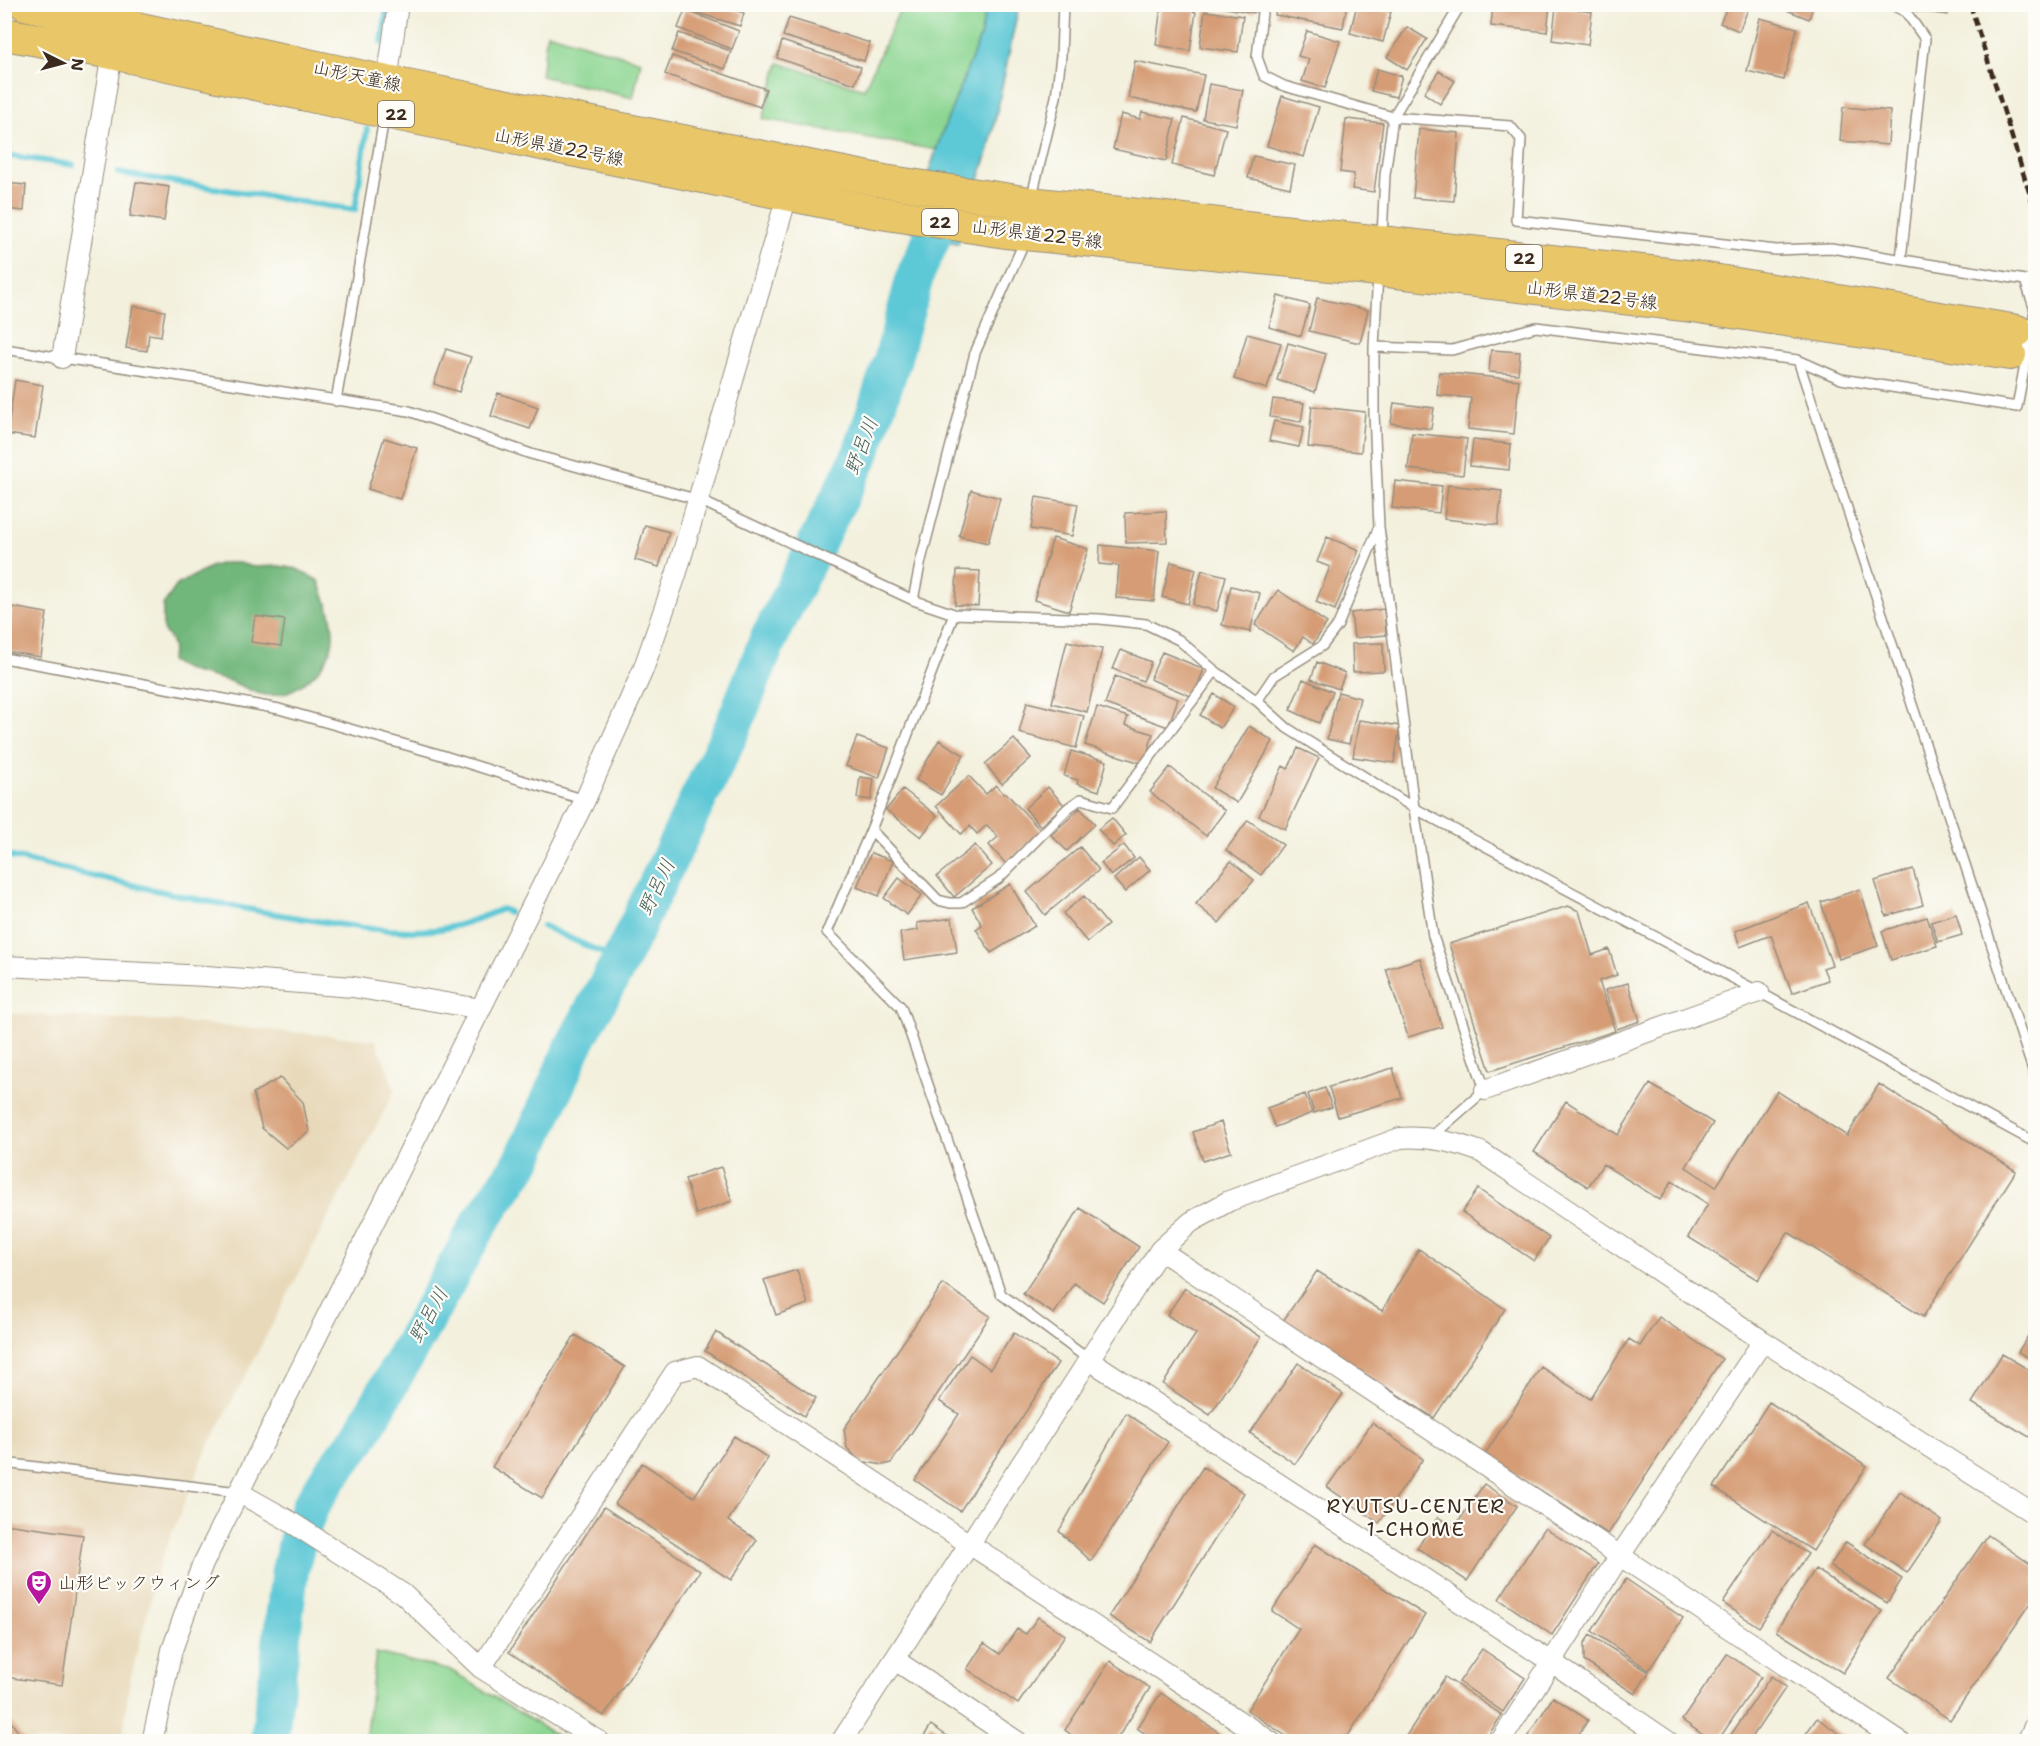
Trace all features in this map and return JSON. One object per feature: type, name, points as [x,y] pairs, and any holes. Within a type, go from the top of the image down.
[{"type":"main road","name":"山形天童線","points":[[25,4],[386,97],[796,163]]},
{"type":"main road","name":"22","points":[[4,34],[114,27]]},
{"type":"main road","name":"山形県道22号線","points":[[386,97],[874,212],[1017,233],[1380,256]]},
{"type":"main road","name":"山形県道22号線","points":[[796,163],[884,181],[1693,306],[2013,343]]},
{"type":"street","points":[[386,97],[398,4]]},
{"type":"street","points":[[62,357],[114,27]]},
{"type":"street","points":[[152,1742],[172,1650],[201,1568],[585,800],[643,670],[699,500],[796,163]]},
{"type":"street","points":[[4,966],[206,976],[353,987],[481,1009]]},
{"type":"street","points":[[1485,1090],[1759,992]]},
{"type":"street","points":[[841,1742],[1160,1250],[1191,1222],[1229,1201],[1400,1138],[1421,1136],[1462,1144],[1481,1152],[1763,1341],[2036,1515]]},
{"type":"street","points":[[1160,1250],[1900,1742]]},
{"type":"street","points":[[1500,1742],[1619,1557],[1763,1341]]},
{"type":"street","points":[[1088,1359],[1669,1742]]},
{"type":"street","points":[[481,1668],[675,1372],[698,1366],[1271,1742]]},
{"type":"street","points":[[238,1492],[286,1519],[403,1594],[481,1668],[600,1742]]},
{"type":"street","points":[[895,1660],[1018,1742]]},
{"type":"street","points":[[2027,1742],[2036,1722]]},
{"type":"lane","points":[[1021,201],[1056,97],[1061,56],[1063,4]]},
{"type":"lane","points":[[1263,4],[1257,57],[1264,76],[1284,86],[1393,117],[1510,126],[1521,139],[1516,219],[1776,250],[1830,248],[2025,280],[2035,310],[2017,407],[1841,379],[1798,360],[1536,327],[1452,350],[1374,347]]},
{"type":"lane","points":[[1430,1138],[1485,1090],[1433,936],[1414,808],[1379,527],[1374,413],[1374,347],[1385,175],[1393,117],[1461,4]]},
{"type":"lane","points":[[1890,4],[1906,12],[1925,39],[1902,259]]},
{"type":"lane","points":[[336,401],[386,97]]},
{"type":"lane","points":[[913,600],[921,560],[975,353],[1017,233]]},
{"type":"lane","points":[[4,350],[409,411],[531,453],[699,500],[913,600],[954,614],[1100,619],[1146,624],[1179,640],[1215,671],[1257,701],[1287,728],[1414,808],[2036,1143]]},
{"type":"lane","points":[[1798,360],[2036,1079]]},
{"type":"lane","points":[[1257,701],[1274,676],[1322,646],[1338,625],[1379,527]]},
{"type":"lane","points":[[954,614],[871,830],[827,932],[901,1007],[1001,1294],[1088,1359]]},
{"type":"lane","points":[[4,658],[279,709],[438,754],[585,800]]},
{"type":"lane","points":[[871,830],[938,900],[961,903],[998,879],[1068,808],[1081,799],[1112,808],[1215,671]]},
{"type":"lane","points":[[4,1463],[238,1492]]},
{"type":"shaded area","points":[[4,1013],[179,1022],[376,1040],[395,1090],[205,1453],[161,1560],[130,1679],[122,1741],[5,1741]]},
{"type":"green space","points":[[902,5],[987,5],[980,37],[936,150],[763,119],[779,63],[864,89]]},
{"type":"green space","points":[[547,33],[641,61],[633,98],[541,76]]},
{"type":"green space","points":[[224,563],[297,569],[319,581],[332,621],[332,645],[322,665],[305,682],[285,693],[267,695],[226,680],[191,671],[170,661],[173,649],[170,639],[163,630],[163,605],[177,585],[212,566]]},
{"type":"green space","points":[[376,1653],[452,1671],[565,1741],[365,1741]]},
{"type":"water","points":[[987,5],[1019,5],[989,149],[958,244],[910,230],[939,141],[980,37]]},
{"type":"building","points":[[682,4],[715,4],[744,13],[740,26],[681,8]]},
{"type":"building","points":[[1277,4],[1347,4],[1343,28],[1275,15]]},
{"type":"building","points":[[1357,4],[1391,12],[1383,42],[1350,33]]},
{"type":"building","points":[[1493,4],[1550,4],[1547,32],[1491,26]]},
{"type":"building","points":[[1772,4],[1814,4],[1809,19]]},
{"type":"building","points":[[1917,4],[1949,4],[1948,15],[1916,11]]},
{"type":"building","points":[[1207,5],[1255,5],[1254,13]]},
{"type":"building","points":[[1728,5],[1750,5],[1739,31],[1720,23]]},
{"type":"building","points":[[1161,6],[1196,12],[1190,51],[1156,45]]},
{"type":"building","points":[[1556,7],[1592,12],[1588,45],[1552,40]]},
{"type":"building","points":[[685,10],[739,31],[732,49],[678,28]]},
{"type":"building","points":[[1205,11],[1243,16],[1238,52],[1200,47]]},
{"type":"building","points":[[789,18],[870,43],[864,61],[783,36]]},
{"type":"building","points":[[1760,18],[1797,28],[1784,80],[1747,71]]},
{"type":"building","points":[[1407,27],[1427,39],[1407,70],[1387,57]]},
{"type":"building","points":[[1307,31],[1340,41],[1325,88],[1302,81],[1309,59],[1298,56]]},
{"type":"building","points":[[679,33],[731,51],[725,69],[672,51]]},
{"type":"building","points":[[782,41],[861,67],[855,84],[777,58]]},
{"type":"building","points":[[672,56],[766,89],[760,107],[665,74]]},
{"type":"building","points":[[1135,61],[1204,75],[1196,112],[1128,98]]},
{"type":"building","points":[[1377,69],[1402,76],[1396,97],[1371,91]]},
{"type":"building","points":[[1439,71],[1455,81],[1440,104],[1424,93]]},
{"type":"building","points":[[1209,84],[1243,90],[1236,125],[1203,119]]},
{"type":"building","points":[[1282,96],[1319,107],[1304,157],[1267,146]]},
{"type":"building","points":[[1843,107],[1890,111],[1888,145],[1840,141]]},
{"type":"building","points":[[1142,112],[1175,119],[1166,161],[1113,149],[1121,114],[1140,119]]},
{"type":"building","points":[[1184,118],[1226,129],[1214,175],[1172,165]]},
{"type":"building","points":[[1346,119],[1383,123],[1374,192],[1352,189],[1354,174],[1340,172]]},
{"type":"building","points":[[1419,129],[1459,133],[1454,201],[1413,198]]},
{"type":"building","points":[[1253,156],[1295,165],[1290,188],[1248,178]]},
{"type":"building","points":[[136,182],[169,187],[164,221],[130,216]]},
{"type":"building","points":[[4,183],[26,185],[24,211],[4,209]]},
{"type":"building","points":[[1278,296],[1310,305],[1301,336],[1269,327]]},
{"type":"building","points":[[1317,298],[1368,310],[1360,343],[1309,331]]},
{"type":"building","points":[[133,306],[165,311],[161,336],[149,334],[147,351],[126,348]]},
{"type":"building","points":[[1247,334],[1281,343],[1267,389],[1234,379]]},
{"type":"building","points":[[1288,343],[1326,354],[1315,392],[1277,380]]},
{"type":"building","points":[[446,349],[471,357],[459,392],[434,384]]},
{"type":"building","points":[[1491,350],[1520,352],[1518,374],[1489,372]]},
{"type":"building","points":[[1439,372],[1519,380],[1514,434],[1468,429],[1471,398],[1437,395]]},
{"type":"building","points":[[15,380],[43,385],[35,438],[7,434]]},
{"type":"building","points":[[498,393],[538,407],[530,429],[491,416]]},
{"type":"building","points":[[1273,399],[1304,403],[1301,422],[1270,417]]},
{"type":"building","points":[[1394,403],[1434,408],[1431,429],[1391,423]]},
{"type":"building","points":[[1312,406],[1365,412],[1361,452],[1308,447]]},
{"type":"building","points":[[1274,421],[1304,427],[1299,447],[1269,441]]},
{"type":"building","points":[[1412,433],[1467,439],[1463,475],[1408,469]]},
{"type":"building","points":[[384,438],[417,448],[400,499],[368,489]]},
{"type":"building","points":[[1473,440],[1511,444],[1509,470],[1470,466]]},
{"type":"building","points":[[1395,481],[1442,486],[1439,513],[1392,508]]},
{"type":"building","points":[[1448,485],[1502,491],[1498,525],[1444,519]]},
{"type":"building","points":[[971,490],[1000,498],[988,543],[959,536]]},
{"type":"building","points":[[1036,497],[1078,504],[1072,536],[1031,529]]},
{"type":"building","points":[[1166,511],[1167,542],[1126,543],[1125,513]]},
{"type":"building","points":[[645,525],[669,532],[659,567],[635,560]]},
{"type":"building","points":[[1327,537],[1359,550],[1335,610],[1316,602],[1330,567],[1317,562]]},
{"type":"building","points":[[1053,538],[1088,549],[1069,611],[1034,600]]},
{"type":"building","points":[[1100,545],[1159,551],[1154,601],[1116,598],[1119,566],[1099,564]]},
{"type":"building","points":[[1171,562],[1196,569],[1188,604],[1162,597]]},
{"type":"building","points":[[957,570],[980,571],[978,606],[955,605]]},
{"type":"building","points":[[1202,570],[1226,576],[1217,611],[1193,605]]},
{"type":"building","points":[[1231,586],[1260,593],[1250,632],[1222,625]]},
{"type":"building","points":[[1278,590],[1327,623],[1313,644],[1303,637],[1294,651],[1255,625]]},
{"type":"building","points":[[12,607],[47,613],[41,657],[5,651]]},
{"type":"building","points":[[1384,609],[1386,635],[1354,638],[1351,613]]},
{"type":"building","points":[[255,616],[285,620],[281,646],[251,642]]},
{"type":"building","points":[[1067,641],[1102,649],[1087,712],[1052,703]]},
{"type":"building","points":[[1383,643],[1384,671],[1353,672],[1352,644]]},
{"type":"building","points":[[1121,650],[1151,662],[1143,681],[1113,669]]},
{"type":"building","points":[[1162,652],[1204,669],[1193,697],[1150,679]]},
{"type":"building","points":[[1317,662],[1345,673],[1339,689],[1311,679]]},
{"type":"building","points":[[1115,676],[1178,699],[1168,727],[1105,704]]},
{"type":"building","points":[[1303,679],[1333,692],[1319,723],[1290,710]]},
{"type":"building","points":[[1338,692],[1360,698],[1349,744],[1327,739]]},
{"type":"building","points":[[1214,694],[1234,707],[1220,728],[1200,715]]},
{"type":"building","points":[[1027,702],[1084,716],[1076,748],[1019,733]]},
{"type":"building","points":[[1097,707],[1128,717],[1125,725],[1153,734],[1144,764],[1085,745]]},
{"type":"building","points":[[1359,720],[1400,726],[1394,763],[1353,757]]},
{"type":"building","points":[[1249,726],[1273,741],[1237,803],[1212,788]]},
{"type":"building","points":[[857,737],[889,748],[879,778],[846,766]]},
{"type":"building","points":[[1014,739],[1031,758],[1002,784],[985,764]]},
{"type":"building","points":[[939,740],[964,755],[941,795],[916,780]]},
{"type":"building","points":[[1298,748],[1319,758],[1285,829],[1259,816],[1283,766],[1288,769]]},
{"type":"building","points":[[1071,751],[1107,761],[1099,791],[1077,784],[1078,780],[1064,776]]},
{"type":"building","points":[[1170,767],[1225,811],[1206,836],[1150,792]]},
{"type":"building","points":[[969,776],[986,794],[996,785],[1042,832],[1006,864],[989,845],[998,837],[987,825],[977,834],[970,826],[961,834],[936,806]]},
{"type":"building","points":[[860,777],[874,779],[871,800],[857,798]]},
{"type":"building","points":[[1048,787],[1064,805],[1040,826],[1025,808]]},
{"type":"building","points":[[903,789],[937,816],[921,837],[886,810]]},
{"type":"building","points":[[1080,808],[1095,824],[1067,851],[1051,835]]},
{"type":"building","points":[[1112,818],[1126,835],[1113,846],[1098,829]]},
{"type":"building","points":[[1248,820],[1283,845],[1261,875],[1226,850]]},
{"type":"building","points":[[975,845],[992,865],[954,897],[937,876]]},
{"type":"building","points":[[1124,845],[1134,858],[1111,876],[1101,863]]},
{"type":"building","points":[[1080,847],[1099,870],[1045,915],[1027,892]]},
{"type":"building","points":[[871,853],[893,861],[879,896],[857,887]]},
{"type":"building","points":[[1139,857],[1150,870],[1125,892],[1114,879]]},
{"type":"building","points":[[1231,861],[1254,880],[1219,923],[1196,904]]},
{"type":"building","points":[[1913,869],[1923,905],[1886,916],[1875,881]]},
{"type":"building","points":[[899,878],[922,895],[907,915],[884,898]]},
{"type":"building","points":[[1010,884],[1035,926],[991,953],[976,929],[982,925],[972,908]]},
{"type":"building","points":[[1860,889],[1878,946],[1839,959],[1821,902]]},
{"type":"building","points":[[1084,896],[1108,925],[1087,942],[1063,913]]},
{"type":"building","points":[[1809,903],[1832,965],[1823,968],[1828,980],[1792,993],[1771,935],[1740,947],[1735,931]]},
{"type":"building","points":[[1568,906],[1579,911],[1592,955],[1609,949],[1617,975],[1599,981],[1615,1031],[1490,1071],[1449,944]]},
{"type":"building","points":[[1956,914],[1962,935],[1938,942],[1931,922]]},
{"type":"building","points":[[1927,917],[1937,946],[1891,960],[1882,931]]},
{"type":"building","points":[[952,918],[957,952],[904,960],[900,933],[918,930],[917,923]]},
{"type":"building","points":[[1420,958],[1442,1027],[1408,1037],[1386,969]]},
{"type":"building","points":[[1628,983],[1640,1021],[1617,1029],[1605,990]]},
{"type":"building","points":[[1393,1068],[1402,1098],[1338,1117],[1329,1087]]},
{"type":"building","points":[[280,1078],[303,1102],[309,1132],[286,1148],[262,1128],[253,1093]]},
{"type":"building","points":[[1650,1084],[1713,1123],[1686,1167],[1716,1187],[1777,1091],[1847,1136],[1879,1084],[2016,1171],[1923,1317],[1788,1232],[1758,1280],[1688,1237],[1708,1204],[1672,1181],[1660,1200],[1603,1164],[1588,1187],[1534,1152],[1566,1101],[1618,1135]]},
{"type":"building","points":[[1325,1088],[1332,1107],[1314,1113],[1308,1094]]},
{"type":"building","points":[[1305,1094],[1312,1113],[1275,1127],[1267,1108]]},
{"type":"building","points":[[1221,1122],[1231,1152],[1203,1161],[1193,1132]]},
{"type":"building","points":[[721,1167],[732,1201],[696,1214],[685,1179]]},
{"type":"building","points":[[1478,1189],[1549,1238],[1534,1261],[1462,1212]]},
{"type":"building","points":[[1080,1208],[1139,1247],[1103,1302],[1074,1283],[1054,1314],[1023,1294]]},
{"type":"building","points":[[1419,1249],[1505,1309],[1434,1418],[1283,1321],[1317,1271],[1382,1311]]},
{"type":"building","points":[[797,1270],[808,1304],[776,1315],[764,1280]]},
{"type":"building","points":[[943,1284],[990,1316],[891,1463],[883,1465],[860,1461],[847,1448],[844,1429]]},
{"type":"building","points":[[1185,1288],[1261,1337],[1210,1415],[1163,1384],[1196,1334],[1167,1315]]},
{"type":"building","points":[[1659,1317],[1722,1359],[1608,1534],[1485,1454],[1541,1367],[1590,1399],[1629,1339],[1640,1346]]},
{"type":"building","points":[[2036,1323],[2036,1362],[2018,1352]]},
{"type":"building","points":[[716,1332],[816,1398],[804,1416],[705,1351]]},
{"type":"building","points":[[1014,1333],[1058,1363],[960,1511],[915,1480],[959,1414],[939,1401],[970,1355],[990,1369]]},
{"type":"building","points":[[575,1335],[625,1367],[542,1498],[492,1467]]},
{"type":"building","points":[[2002,1354],[2036,1374],[2036,1441],[1972,1403]]},
{"type":"building","points":[[1298,1363],[1343,1394],[1295,1464],[1250,1433]]},
{"type":"building","points":[[1769,1402],[1867,1466],[1813,1551],[1714,1487]]},
{"type":"building","points":[[1126,1413],[1168,1442],[1091,1561],[1059,1531]]},
{"type":"building","points":[[1372,1423],[1423,1459],[1379,1523],[1327,1487]]},
{"type":"building","points":[[734,1436],[768,1458],[728,1521],[757,1540],[731,1580],[615,1504],[642,1463],[694,1497]]},
{"type":"building","points":[[1203,1467],[1244,1493],[1150,1642],[1109,1616]]},
{"type":"building","points":[[1484,1484],[1517,1506],[1467,1581],[1417,1548],[1438,1517],[1454,1528]]},
{"type":"building","points":[[1900,1492],[1942,1521],[1907,1573],[1865,1544]]},
{"type":"building","points":[[604,1507],[700,1571],[604,1716],[509,1652]]},
{"type":"building","name":"山形ビックウィング","points":[[5,1524],[83,1535],[62,1685],[5,1677]]},
{"type":"building","points":[[1545,1528],[1598,1564],[1552,1635],[1499,1599]]},
{"type":"building","points":[[1772,1530],[1808,1554],[1759,1627],[1723,1603]]},
{"type":"building","points":[[1988,1535],[2036,1568],[2036,1596],[1950,1720],[1889,1678]]},
{"type":"building","points":[[1846,1542],[1902,1579],[1887,1603],[1830,1566]]},
{"type":"building","points":[[1315,1544],[1425,1615],[1344,1742],[1295,1742],[1247,1710],[1299,1629],[1272,1611]]},
{"type":"building","points":[[1815,1569],[1882,1611],[1843,1673],[1776,1631]]},
{"type":"building","points":[[1626,1579],[1683,1618],[1649,1670],[1592,1631]]},
{"type":"building","points":[[1038,1617],[1065,1635],[1018,1704],[967,1669],[984,1643],[1000,1654],[1017,1629],[1026,1634]]},
{"type":"building","points":[[1590,1635],[1649,1672],[1635,1694],[1584,1661],[1584,1644]]},
{"type":"building","points":[[1482,1649],[1525,1678],[1503,1712],[1459,1682]]},
{"type":"building","points":[[1727,1654],[1761,1677],[1717,1742],[1713,1742],[1682,1720]]},
{"type":"building","points":[[1110,1661],[1150,1688],[1115,1742],[1081,1742],[1065,1730]]},
{"type":"building","points":[[1771,1676],[1786,1687],[1749,1742],[1726,1742]]},
{"type":"building","points":[[1445,1677],[1502,1715],[1484,1742],[1402,1742]]},
{"type":"building","points":[[1161,1693],[1233,1742],[1157,1742],[1137,1728]]},
{"type":"building","points":[[1553,1697],[1588,1720],[1574,1742],[1524,1742]]},
{"type":"building","points":[[4,1713],[26,1742],[4,1742]]},
{"type":"building","points":[[1817,1718],[1847,1739],[1846,1742],[1800,1742]]},
{"type":"building","points":[[931,1725],[956,1742],[920,1742]]},
{"type":"waterway","points":[[382,43],[388,4]]},
{"type":"waterway","points":[[118,173],[355,210],[367,129]]},
{"type":"waterway","points":[[4,155],[73,165]]},
{"type":"waterway","name":"野呂川","points":[[269,1742],[290,1570],[298,1538],[310,1507],[329,1477],[360,1437],[481,1221],[523,1160],[574,1045],[620,961],[732,729],[768,640],[861,454],[892,361],[916,273],[931,240],[946,188]]},
{"type":"waterway","points":[[4,855],[220,904],[362,928],[398,931],[433,930],[459,925],[502,909],[509,912]]},
{"type":"waterway","points":[[543,926],[620,961]]},
{"type":"railway","points":[[1970,4],[2036,214]]},
{"type":"place","name":"山形ビックウィング","points":[[39,1606]]},
{"type":"district","name":"RYUTSU-CENTER 1-CHOME","points":[[1416,1518]]}]
